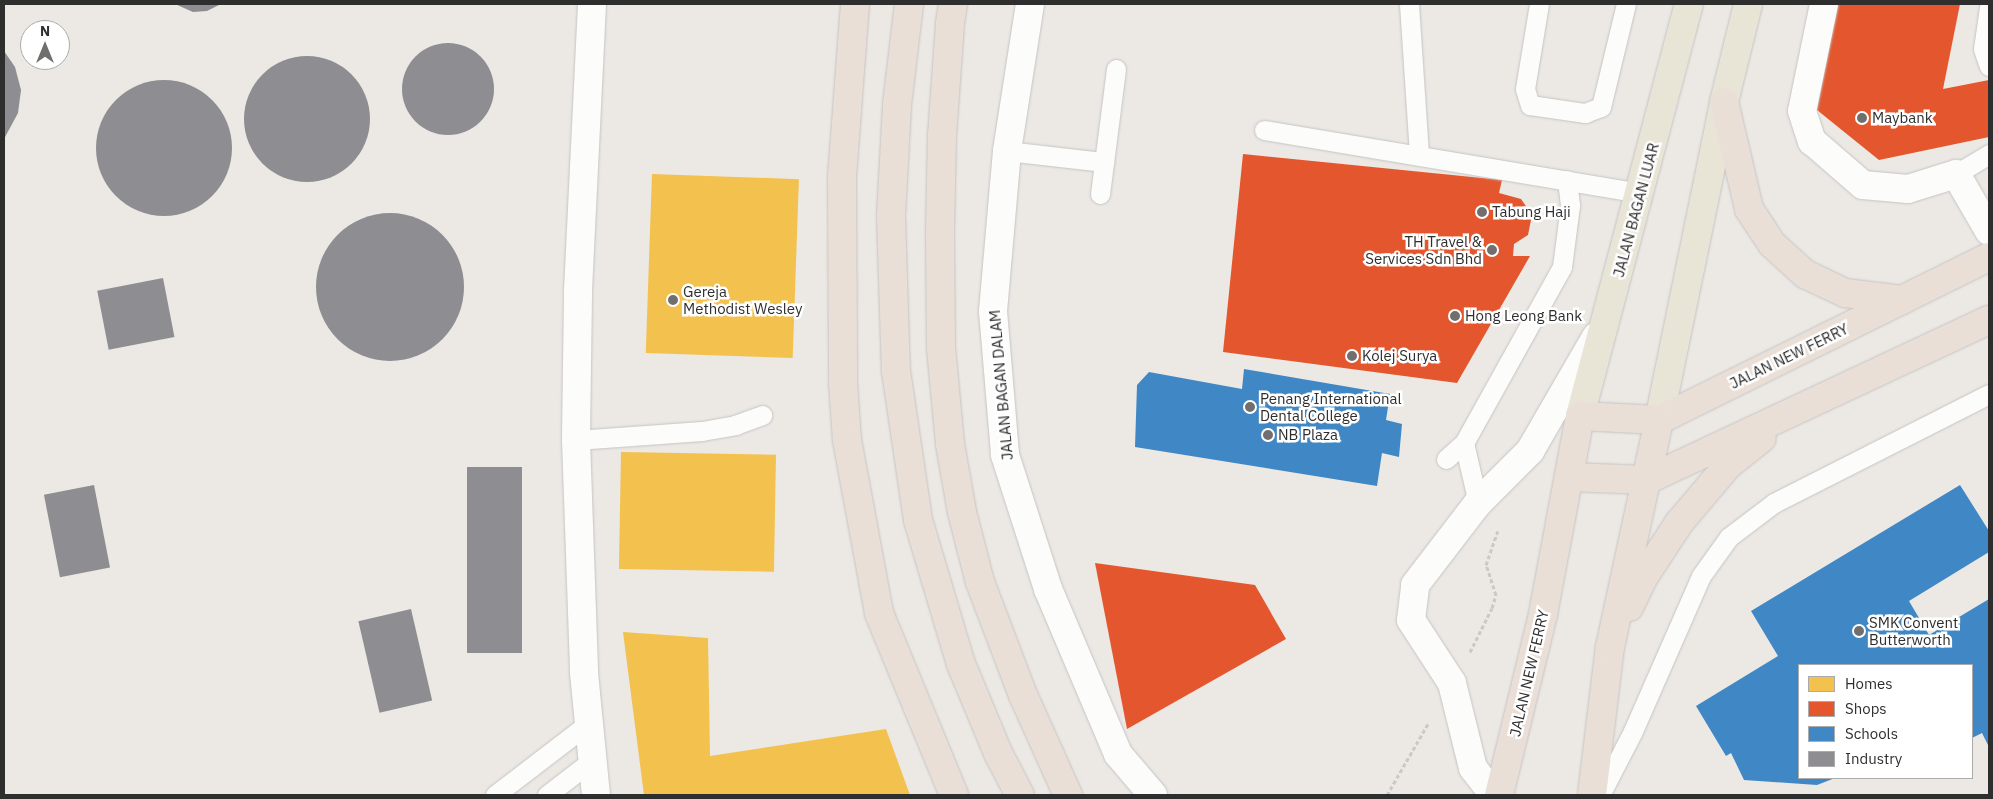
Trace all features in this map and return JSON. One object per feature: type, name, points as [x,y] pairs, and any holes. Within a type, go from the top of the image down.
[{"type":"highway","points":[[855,4],[842,177],[843,383],[847,440],[880,613],[954,795]]},
{"type":"highway","points":[[909,4],[897,105],[891,216],[896,370],[918,520],[961,664],[998,753],[1020,795]]},
{"type":"highway","points":[[954,4],[942,136],[940,234],[940,348],[950,444],[962,512],[980,582],[1023,695],[1068,795]]},
{"type":"highway","points":[[1724,102],[1749,209],[1772,244],[1805,274],[1846,293],[1903,300]]},
{"type":"highway","name":"JALAN NEW FERRY","points":[[1499,795],[1543,614],[1580,416],[1659,420],[1989,257]]},
{"type":"highway","points":[[1570,477],[1647,480],[1989,320]]},
{"type":"highway","points":[[1610,647],[1643,578],[1680,523],[1728,465],[1794,412]]},
{"type":"highway","points":[[1592,795],[1610,647],[1659,420]]},
{"type":"main road","name":"JALAN BAGAN LUAR","points":[[1580,416],[1641,193],[1689,4]]},
{"type":"main road","points":[[1659,420],[1724,102],[1748,4]]},
{"type":"street","points":[[592,4],[578,294],[576,440],[584,673],[594,759],[596,795]]},
{"type":"street","name":"JALAN BAGAN DALAM","points":[[1030,4],[1007,151],[993,311],[1005,455],[1048,589],[1118,754],[1153,795]]},
{"type":"street","points":[[1824,4],[1802,111],[1812,141],[1863,186],[1908,189],[1956,174],[1989,231]]},
{"type":"street","points":[[1494,795],[1474,768],[1452,683],[1411,620],[1415,586],[1488,494],[1530,451],[1606,321]]},
{"type":"lane","points":[[1408,4],[1419,156]]},
{"type":"lane","points":[[1539,4],[1525,89],[1530,105],[1584,114],[1601,107],[1626,4]]},
{"type":"lane","points":[[1989,7],[1983,49],[1989,66]]},
{"type":"lane","points":[[1100,194],[1116,69]]},
{"type":"lane","points":[[1264,130],[1641,193]]},
{"type":"lane","points":[[1007,151],[1104,162]]},
{"type":"lane","points":[[1956,174],[1989,154]]},
{"type":"lane","points":[[1446,459],[1464,443],[1562,267],[1570,205],[1567,180]]},
{"type":"lane","points":[[1600,795],[1633,731],[1701,576],[1730,537],[1774,503],[1989,394]]},
{"type":"lane","points":[[576,440],[702,432],[734,425],[762,415]]},
{"type":"lane","points":[[1464,443],[1488,494]]},
{"type":"lane","points":[[495,795],[590,722]]},
{"type":"lane","points":[[547,795],[594,759]]},
{"type":"path","points":[[1386,795],[1477,639],[1496,595],[1486,565],[1498,531],[1488,494]]},
{"type":"building: Homes","points":[[652,174],[799,179],[793,358],[646,353]]},
{"type":"building: Homes","points":[[621,452],[776,455],[774,572],[619,569]]},
{"type":"building: Homes","points":[[623,632],[708,638],[710,756],[886,729],[910,795],[644,795]]},
{"type":"building: Shops","points":[[1838,4],[1960,4],[1943,89],[1989,80],[1989,137],[1879,160],[1817,110]]},
{"type":"building: Shops","points":[[1243,154],[1502,180],[1499,193],[1521,199],[1532,215],[1528,235],[1514,244],[1513,256],[1530,256],[1457,383],[1223,352]]},
{"type":"building: Shops","points":[[1095,563],[1255,585],[1286,639],[1127,729]]},
{"type":"building: Schools","name":"NB Plaza","points":[[1244,369],[1390,394],[1386,420],[1402,424],[1399,457],[1382,453],[1377,486],[1135,447],[1137,385],[1149,372],[1242,389]]},
{"type":"building: Schools","name":"SMK Convent Butterworth","points":[[1960,485],[1989,531],[1989,552],[1909,601],[1929,635],[1989,599],[1989,747],[1982,733],[1973,738],[1973,664],[1798,664],[1798,779],[1832,779],[1817,785],[1744,780],[1731,753],[1726,756],[1696,706],[1778,656],[1751,611]]},
{"type":"building: Industry","points":[[175,4],[221,4],[207,11],[193,12]]},
{"type":"building: Industry","points":[[448,43],[465,47],[480,57],[490,72],[494,89],[490,106],[480,121],[465,131],[448,135],[431,131],[416,121],[406,106],[402,89],[406,72],[416,57],[431,47]]},
{"type":"building: Industry","points":[[4,51],[15,67],[21,90],[18,113],[4,139]]},
{"type":"building: Industry","points":[[307,56],[331,61],[342,66],[352,74],[360,84],[365,95],[370,119],[365,143],[360,154],[352,164],[342,172],[331,177],[307,182],[283,177],[272,172],[262,164],[254,154],[249,143],[244,119],[249,95],[254,84],[262,74],[272,66],[283,61]]},
{"type":"building: Industry","points":[[164,80],[190,86],[212,100],[226,122],[232,148],[226,174],[212,196],[190,210],[164,216],[138,210],[116,196],[102,174],[96,148],[102,122],[116,100],[138,86]]},
{"type":"building: Industry","points":[[390,213],[404,214],[418,219],[431,225],[442,235],[452,246],[458,259],[463,273],[463,301],[458,315],[452,328],[442,339],[431,349],[418,355],[404,360],[390,361],[376,360],[362,355],[349,349],[338,339],[328,328],[322,315],[317,301],[316,287],[317,273],[322,259],[328,246],[338,235],[349,225],[362,219],[376,214]]},
{"type":"building: Industry","points":[[163,278],[174,337],[109,350],[97,291]]},
{"type":"building: Industry","points":[[467,467],[522,467],[522,653],[467,653]]},
{"type":"building: Industry","points":[[94,485],[110,567],[60,577],[44,495]]},
{"type":"building: Industry","points":[[411,609],[432,701],[380,713],[358,621]]},
{"type":"place","name":"Maybank","points":[[1862,118]]},
{"type":"place","name":"Tabung Haji","points":[[1482,212]]},
{"type":"place","name":"TH Travel & Services Sdn Bhd","points":[[1492,250]]},
{"type":"place","name":"Gereja Methodist Wesley","points":[[673,300]]},
{"type":"place","name":"Hong Leong Bank","points":[[1455,316]]},
{"type":"place","name":"Kolej Surya","points":[[1352,356]]},
{"type":"place","name":"Penang International Dental College","points":[[1250,407]]},
{"type":"place","name":"NB Plaza","points":[[1268,435]]},
{"type":"place","name":"SMK Convent Butterworth","points":[[1859,631]]}]
